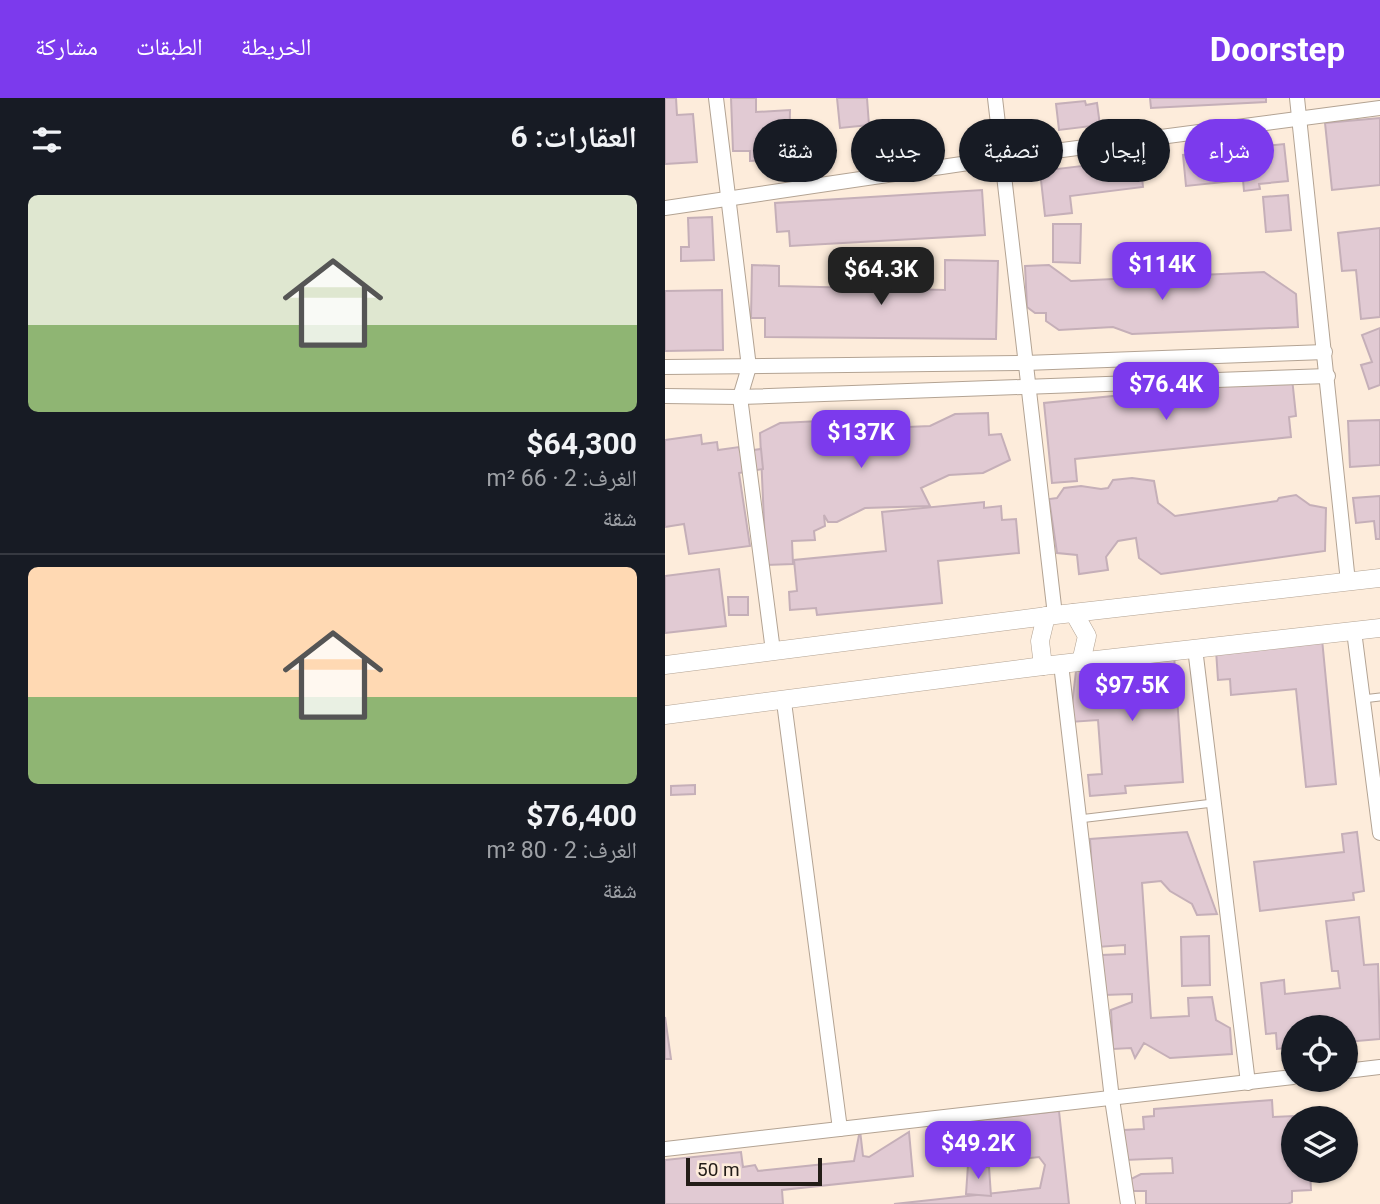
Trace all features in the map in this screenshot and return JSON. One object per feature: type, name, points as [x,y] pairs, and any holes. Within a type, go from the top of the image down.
[{"type":"street","points":[[716,98],[749,367],[740,397],[773,651]]},
{"type":"street","points":[[995,98],[997,119]]},
{"type":"street","points":[[1297,98],[1348,582]]},
{"type":"street","points":[[1063,150],[1380,108]]},
{"type":"street","points":[[665,208],[959,165]]},
{"type":"street","points":[[1005,182],[1050,615],[1040,641],[1052,665],[1079,819],[1112,1099],[1128,1204]]},
{"type":"street","points":[[665,367],[1025,363],[1325,352]]},
{"type":"street","points":[[665,396],[740,397],[1328,376]]},
{"type":"street","points":[[665,665],[1050,615],[1380,578]]},
{"type":"street","points":[[1075,613],[1083,623],[1087,636],[1081,662]]},
{"type":"street","points":[[665,715],[784,702],[1052,665],[1380,628]]},
{"type":"street","points":[[1354,631],[1377,782],[1380,833]]},
{"type":"street","points":[[1195,648],[1248,1083]]},
{"type":"street","points":[[784,702],[841,1129]]},
{"type":"street","points":[[1358,1070],[1380,1067]]},
{"type":"street","points":[[665,1149],[1281,1079]]},
{"type":"lane","points":[[1363,699],[1380,697]]},
{"type":"lane","points":[[1079,819],[1214,803]]},
{"type":"building","points":[[665,98],[676,98],[677,115],[693,114],[697,162],[665,164]]},
{"type":"building","points":[[731,98],[756,98],[756,112],[790,110],[790,119],[753,119],[753,161],[750,161],[750,151],[733,151]]},
{"type":"building","points":[[837,98],[867,98],[869,119],[851,119],[851,127],[840,128]]},
{"type":"building","points":[[1150,98],[1266,98],[1266,102],[1151,108]]},
{"type":"building","points":[[1085,101],[1086,105],[1097,103],[1099,119],[1077,119],[1077,128],[1063,130],[1063,119],[1058,119],[1056,104]]},
{"type":"building","points":[[1380,118],[1380,185],[1332,190],[1325,123]]},
{"type":"building","points":[[1284,144],[1288,181],[1259,184],[1260,189],[1244,191],[1243,182],[1274,182],[1274,145]]},
{"type":"building","points":[[1077,167],[1077,182],[1142,182],[1143,187],[1070,196],[1072,213],[1045,216],[1041,182],[1063,182],[1063,168]]},
{"type":"building","points":[[1186,182],[1224,182],[1186,186]]},
{"type":"building","points":[[982,190],[985,235],[790,246],[789,231],[777,232],[775,203]]},
{"type":"building","points":[[1288,195],[1291,230],[1266,232],[1263,197]]},
{"type":"building","points":[[712,217],[714,260],[681,261],[681,247],[689,247],[688,218]]},
{"type":"building","points":[[1053,224],[1081,224],[1080,263],[1053,262]]},
{"type":"building","points":[[1380,228],[1380,317],[1361,319],[1356,270],[1342,271],[1338,233]]},
{"type":"building","points":[[945,260],[998,261],[996,339],[765,337],[765,318],[751,318],[752,265],[779,266],[779,286],[945,290]]},
{"type":"building","points":[[1049,265],[1071,281],[1264,272],[1296,294],[1298,327],[1132,334],[1113,327],[1059,330],[1046,321],[1046,313],[1035,313],[1027,307],[1025,266]]},
{"type":"building","points":[[722,290],[723,350],[665,351],[665,291]]},
{"type":"building","points":[[1380,328],[1380,385],[1369,389],[1361,365],[1372,362],[1362,335]]},
{"type":"building","points":[[1292,378],[1296,416],[1289,417],[1291,437],[1075,459],[1077,481],[1052,483],[1044,403]]},
{"type":"building","points":[[988,413],[989,435],[1001,434],[1010,460],[983,473],[949,475],[921,488],[930,506],[865,508],[837,522],[828,522],[824,515],[825,526],[814,531],[815,540],[792,541],[793,564],[766,565],[760,433],[780,423],[902,417],[907,427],[930,426],[955,414]]},
{"type":"building","points":[[1380,420],[1380,465],[1350,467],[1348,421]]},
{"type":"building","points":[[701,435],[702,444],[717,442],[718,450],[739,447],[740,452],[761,449],[763,469],[739,473],[750,546],[689,554],[684,524],[665,527],[665,440]]},
{"type":"building","points":[[1132,478],[1154,481],[1158,503],[1175,516],[1277,501],[1279,498],[1296,495],[1310,505],[1326,508],[1325,551],[1161,574],[1139,558],[1136,538],[1118,541],[1106,557],[1108,570],[1079,574],[1077,555],[1057,553],[1049,499],[1057,498],[1064,488],[1108,488],[1113,480]]},
{"type":"building","points":[[1380,496],[1380,539],[1376,539],[1374,521],[1356,523],[1353,498]]},
{"type":"building","points":[[984,502],[984,508],[1001,506],[1002,520],[1016,519],[1019,553],[938,561],[942,603],[817,615],[816,608],[790,610],[789,592],[797,591],[794,560],[886,551],[882,512]]},
{"type":"building","points":[[719,569],[726,626],[665,633],[665,576]]},
{"type":"building","points":[[728,597],[748,597],[748,615],[729,615]]},
{"type":"building","points":[[1322,639],[1336,784],[1306,787],[1296,689],[1231,695],[1230,679],[1218,680],[1216,650]]},
{"type":"building","points":[[1174,655],[1183,782],[1125,786],[1126,793],[1090,796],[1088,775],[1102,774],[1098,720],[1070,722],[1076,671]]},
{"type":"building","points":[[695,785],[695,794],[671,795],[671,786]]},
{"type":"building","points":[[1187,832],[1217,914],[1197,915],[1192,904],[1170,891],[1161,881],[1142,883],[1151,1018],[1189,1016],[1188,998],[1212,997],[1216,1020],[1230,1028],[1232,1054],[1170,1058],[1144,1043],[1135,1058],[1131,1048],[1113,1049],[1111,1010],[1132,1002],[1132,994],[1104,995],[1102,955],[1125,954],[1125,945],[1097,947],[1090,839]]},
{"type":"building","points":[[1357,832],[1364,891],[1353,893],[1354,900],[1260,911],[1254,862],[1344,852],[1342,834]]},
{"type":"building","points":[[1359,917],[1364,965],[1378,964],[1380,1039],[1358,1041],[1358,1015],[1281,1015],[1281,1048],[1277,1049],[1276,1033],[1266,1034],[1261,983],[1284,980],[1285,994],[1340,988],[1338,971],[1332,971],[1326,921]]},
{"type":"building","points":[[1209,936],[1210,985],[1182,986],[1181,937]]},
{"type":"building","points":[[665,1017],[671,1059],[665,1059]]},
{"type":"building","points":[[1272,1100],[1273,1117],[1281,1117],[1281,1183],[1311,1183],[1311,1190],[1292,1191],[1292,1202],[1288,1204],[1146,1204],[1146,1191],[1132,1191],[1131,1179],[1141,1174],[1173,1173],[1172,1158],[1125,1160],[1124,1130],[1144,1129],[1143,1117],[1154,1116],[1154,1109]]},
{"type":"building","points":[[1059,1111],[1069,1204],[894,1204],[1040,1188],[1045,1165],[1039,1157],[975,1164],[967,1151],[941,1146],[939,1124]]},
{"type":"building","points":[[860,1130],[863,1156],[869,1157],[909,1132],[913,1176],[782,1190],[783,1204],[665,1204],[665,1160],[741,1152],[743,1167],[755,1165],[758,1171],[854,1161]]},
{"type":"building","points":[[968,1165],[989,1167],[991,1196],[966,1194]]}]
